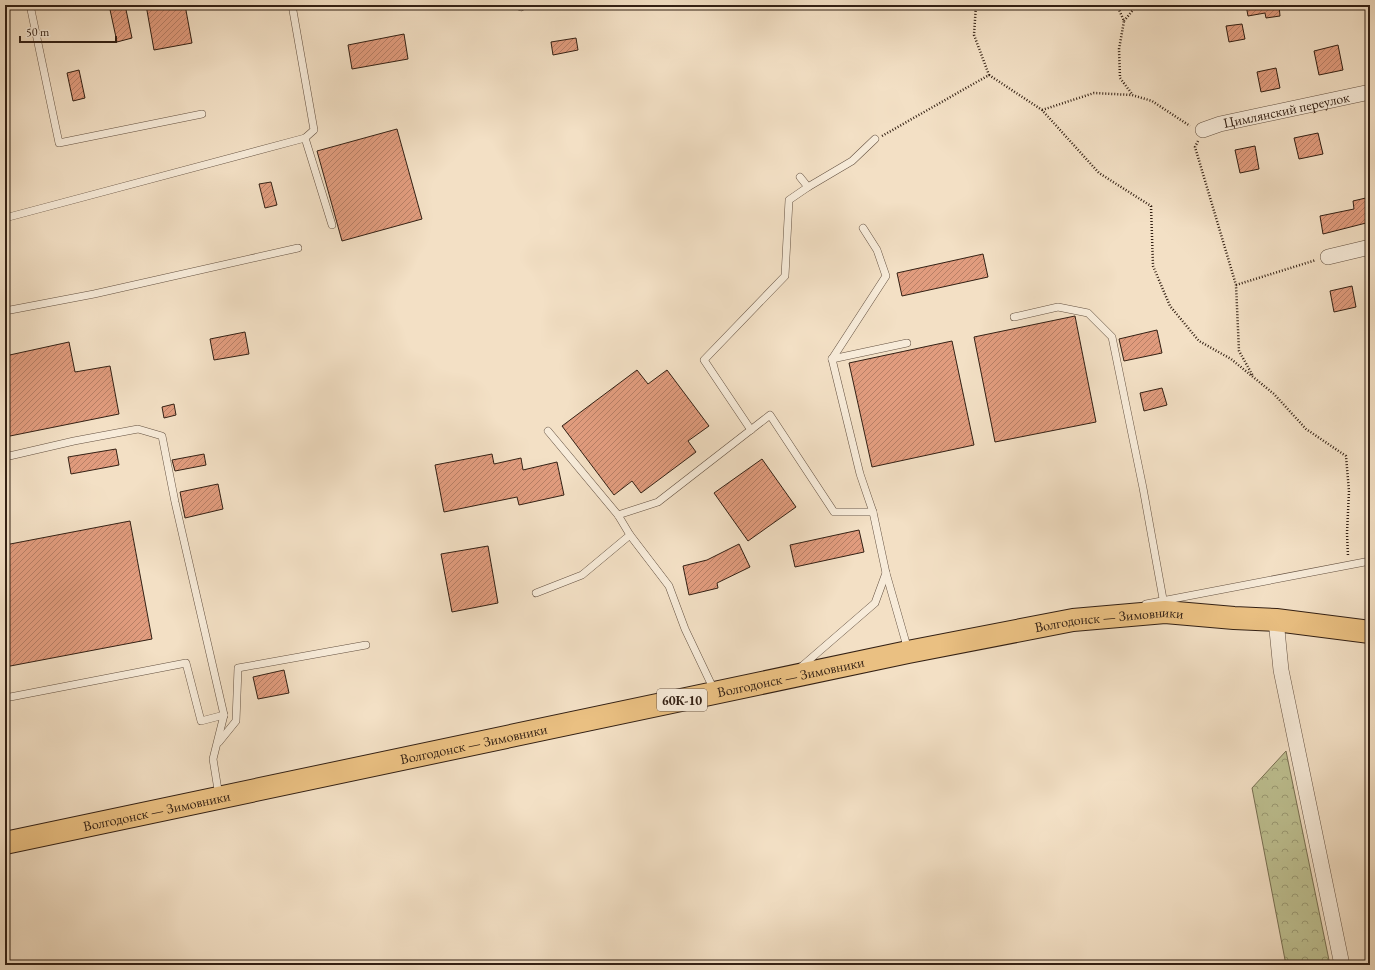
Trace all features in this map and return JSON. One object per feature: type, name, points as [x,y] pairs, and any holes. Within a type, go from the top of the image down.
[{"type":"main road","name":"Волгодонск — Зимовники","points":[[5,843],[908,652],[1073,620],[1164,606],[1234,618],[1276,620],[1370,632]]},
{"type":"street","name":"Цимлянский переулок","points":[[1203,130],[1220,124],[1370,92]]},
{"type":"street","points":[[1328,257],[1370,247]]},
{"type":"street","points":[[1276,620],[1282,670],[1342,965]]},
{"type":"lane","points":[[30,5],[59,143],[202,114]]},
{"type":"lane","points":[[5,218],[305,138],[314,130],[292,5]]},
{"type":"lane","points":[[305,138],[332,225]]},
{"type":"lane","points":[[751,430],[704,360],[785,276],[789,200],[852,161],[875,139]]},
{"type":"lane","points":[[800,177],[808,187]]},
{"type":"lane","points":[[863,228],[877,250],[886,276],[832,359],[860,474],[873,512],[886,573],[908,652]]},
{"type":"lane","points":[[5,311],[94,294],[298,248]]},
{"type":"lane","points":[[1014,318],[1058,307],[1088,313],[1112,337],[1143,488],[1164,606]]},
{"type":"lane","points":[[832,359],[907,343]]},
{"type":"lane","points":[[618,515],[658,502],[770,415],[834,512],[873,512]]},
{"type":"lane","points":[[5,457],[74,441],[138,429],[162,436],[175,502],[224,715],[213,759],[219,798]]},
{"type":"lane","points":[[548,431],[618,515],[630,535],[669,586],[685,629],[715,693]]},
{"type":"lane","points":[[536,593],[582,575],[630,535]]},
{"type":"lane","points":[[1073,620],[1136,606],[1164,606],[1370,561]]},
{"type":"lane","points":[[789,678],[875,602],[886,573]]},
{"type":"lane","points":[[216,745],[236,721],[238,668],[366,645]]},
{"type":"lane","points":[[5,698],[186,663],[201,721],[224,715]]},
{"type":"path","points":[[976,5],[974,35],[989,75],[1042,110],[1099,173],[1151,206],[1153,266],[1170,306],[1199,341],[1231,359],[1274,394],[1306,429],[1346,456],[1350,491],[1347,533],[1348,565]]},
{"type":"path","points":[[1117,5],[1124,21]]},
{"type":"path","points":[[1132,95],[1120,78],[1119,49],[1124,21],[1137,5]]},
{"type":"path","points":[[875,139],[989,75]]},
{"type":"path","points":[[1042,110],[1094,93],[1132,95],[1152,101],[1197,130],[1203,130],[1195,147],[1236,285],[1239,351],[1254,378]]},
{"type":"path","points":[[1236,285],[1328,257]]},
{"type":"green space","points":[[1286,751],[1330,965],[1286,965],[1252,788]]},
{"type":"building","points":[[109,5],[125,5],[132,38],[117,42]]},
{"type":"building","points":[[146,5],[185,5],[192,43],[154,50]]},
{"type":"building","points":[[1246,5],[1279,5],[1280,16],[1266,18],[1265,13],[1248,16]]},
{"type":"building","points":[[1242,24],[1245,39],[1229,42],[1226,26]]},
{"type":"building","points":[[404,34],[408,59],[352,69],[348,45]]},
{"type":"building","points":[[576,38],[578,50],[553,55],[551,42]]},
{"type":"building","points":[[1338,45],[1343,70],[1319,75],[1314,51]]},
{"type":"building","points":[[1276,68],[1280,88],[1261,92],[1257,72]]},
{"type":"building","points":[[79,70],[85,98],[73,101],[67,73]]},
{"type":"building","points":[[397,129],[422,219],[342,241],[317,151]]},
{"type":"building","points":[[1318,133],[1323,154],[1299,159],[1294,138]]},
{"type":"building","points":[[1255,146],[1259,169],[1240,173],[1235,150]]},
{"type":"building","points":[[271,182],[277,205],[265,208],[259,184]]},
{"type":"building","points":[[1370,197],[1370,222],[1323,234],[1320,216],[1354,209],[1353,201]]},
{"type":"building","points":[[983,254],[988,277],[902,296],[897,273]]},
{"type":"building","points":[[1352,286],[1356,307],[1334,312],[1330,291]]},
{"type":"building","points":[[1075,316],[1096,422],[995,442],[974,337]]},
{"type":"building","points":[[1157,330],[1162,353],[1124,361],[1119,339]]},
{"type":"building","points":[[245,332],[249,354],[214,360],[210,339]]},
{"type":"building","points":[[952,341],[974,445],[872,467],[849,363]]},
{"type":"building","points":[[69,342],[75,372],[110,366],[119,414],[5,437],[5,356]]},
{"type":"building","points":[[637,370],[648,384],[667,370],[709,426],[688,441],[696,452],[641,493],[632,481],[614,495],[562,426]]},
{"type":"building","points":[[1162,388],[1167,405],[1144,411],[1140,393]]},
{"type":"building","points":[[174,404],[176,415],[164,418],[162,407]]},
{"type":"building","points":[[116,449],[119,465],[71,474],[68,457]]},
{"type":"building","points":[[204,454],[206,465],[175,471],[172,460]]},
{"type":"building","points":[[492,454],[494,464],[521,458],[523,470],[557,462],[564,495],[519,505],[517,497],[444,512],[435,465]]},
{"type":"building","points":[[762,459],[796,507],[748,541],[714,493]]},
{"type":"building","points":[[218,484],[223,509],[185,518],[180,492]]},
{"type":"building","points":[[130,521],[152,639],[5,667],[5,545]]},
{"type":"building","points":[[859,530],[864,552],[795,567],[790,545]]},
{"type":"building","points":[[739,544],[750,567],[717,583],[718,588],[689,595],[683,566],[707,560]]},
{"type":"building","points":[[488,546],[498,603],[452,612],[441,554]]},
{"type":"building","points":[[284,670],[289,693],[258,699],[253,677]]}]
